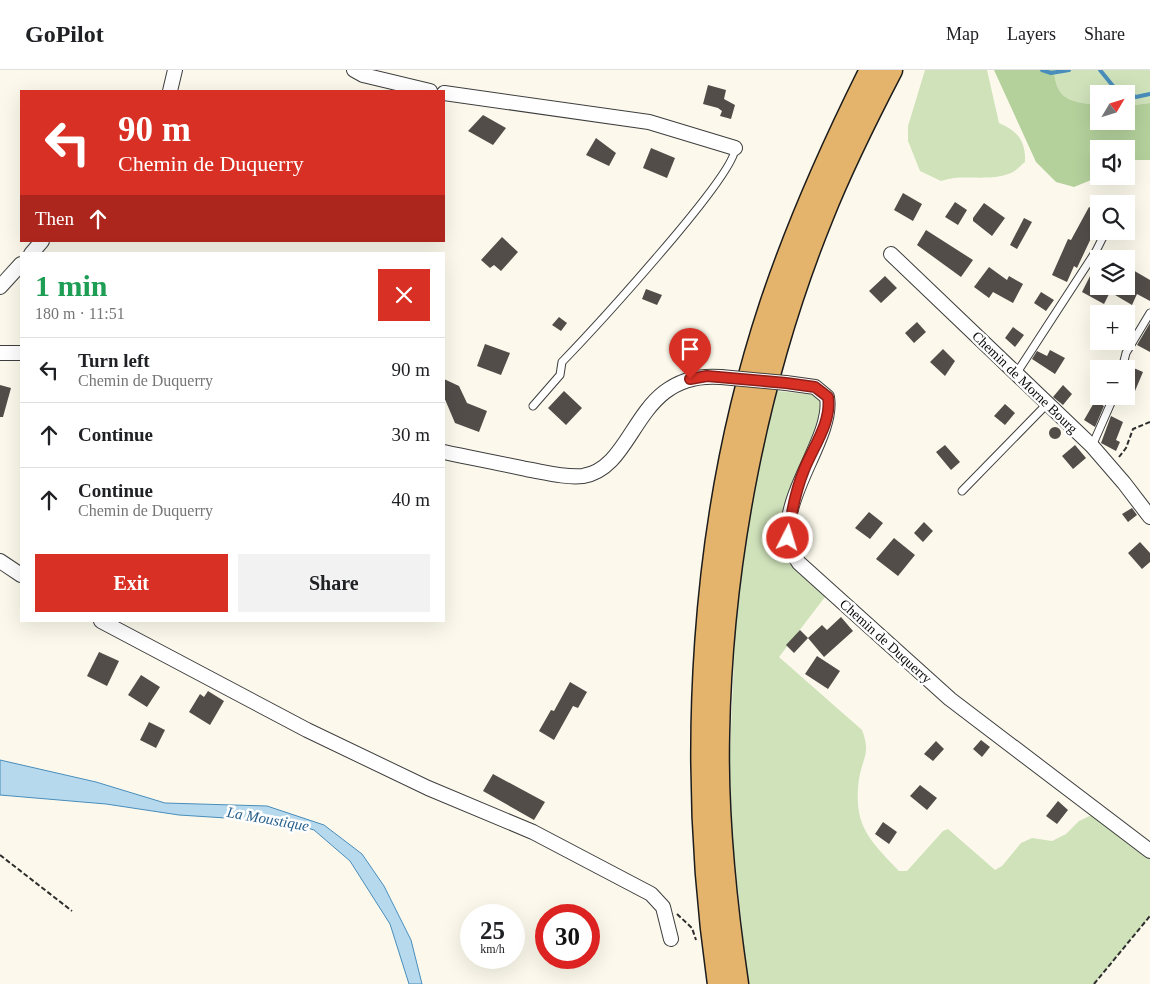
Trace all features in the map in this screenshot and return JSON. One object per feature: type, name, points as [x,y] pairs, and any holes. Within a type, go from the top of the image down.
[{"type":"highway","points":[[719,984],[712,937],[703,838],[702,731],[707,627],[720,522],[746,390],[771,306],[805,212],[871,70]]},
{"type":"highway","points":[[737,984],[721,836],[718,734],[724,627],[737,527],[756,428],[787,314],[822,217],[857,137],[891,70]]},
{"type":"street","points":[[170,90],[175,70]]},
{"type":"street","points":[[354,70],[363,75],[426,90]]},
{"type":"street","points":[[445,93],[649,122],[681,130],[735,148]]},
{"type":"street","points":[[33,252],[41,242]]},
{"type":"street","name":"Chemin de Morne Bourg","points":[[891,254],[1092,446],[1150,517]]},
{"type":"street","points":[[0,288],[20,265]]},
{"type":"street","points":[[0,353],[20,353]]},
{"type":"street","name":"Chemin de Duquerry","points":[[445,452],[545,472],[583,476],[602,468],[612,459],[659,396],[690,379],[721,376],[815,387],[828,397],[830,409],[804,472],[791,511],[788,538],[792,553],[799,563],[950,699],[1150,851]]},
{"type":"street","points":[[0,561],[20,574]]},
{"type":"street","points":[[103,622],[307,730],[428,788],[533,832],[651,894],[663,906],[672,939]]},
{"type":"lane","points":[[533,406],[560,375],[562,362],[615,305],[720,180],[735,155],[735,148]]},
{"type":"lane","points":[[1016,374],[1102,240]]},
{"type":"lane","points":[[1124,360],[1126,353],[1150,313]]},
{"type":"lane","points":[[962,491],[1047,404]]},
{"type":"lane","points":[[1092,446],[1110,405]]},
{"type":"path","points":[[1110,467],[1126,448],[1134,428],[1150,422]]},
{"type":"path","points":[[0,855],[72,911]]},
{"type":"path","points":[[663,906],[684,918],[692,928],[697,948]]},
{"type":"path","points":[[1094,984],[1150,916]]},
{"type":"green space","points":[[925,70],[987,70],[999,123],[1011,129],[1019,137],[1024,148],[1025,162],[1013,172],[986,178],[959,178],[941,181],[920,171],[908,141],[908,126]]},
{"type":"green space","points":[[994,70],[1054,70],[1055,80],[1062,94],[1073,101],[1090,104],[1090,130],[1135,130],[1135,105],[1150,103],[1150,160],[1135,160],[1135,140],[1090,140],[1090,180],[1074,187],[1056,182],[1036,162]]},
{"type":"green space","points":[[1054,70],[1150,70],[1150,103],[1135,105],[1135,85],[1090,85],[1090,104],[1081,103],[1073,101],[1062,94],[1055,80]]},
{"type":"green space","points":[[777,391],[816,395],[823,407],[784,511],[783,551],[787,560],[825,597],[779,657],[862,730],[866,750],[859,779],[858,809],[866,831],[879,850],[899,871],[907,871],[943,831],[948,829],[995,870],[1002,866],[1021,843],[1032,838],[1052,841],[1066,834],[1079,821],[1098,812],[1150,851],[1150,916],[1094,984],[748,984],[731,825],[730,752],[738,566],[758,461]]},
{"type":"water","name":"La Moustique","points":[[0,760],[96,782],[165,803],[267,806],[324,825],[362,854],[384,886],[411,940],[422,984],[409,984],[390,924],[350,861],[314,830],[288,822],[179,815],[106,804],[0,795]]},
{"type":"building","points":[[708,85],[726,90],[724,99],[735,105],[731,119],[720,116],[722,111],[718,108],[703,104]]},
{"type":"building","points":[[483,115],[506,128],[493,145],[468,131]]},
{"type":"building","points":[[596,138],[616,153],[609,166],[586,155]]},
{"type":"building","points":[[651,148],[675,158],[667,178],[643,168]]},
{"type":"building","points":[[903,193],[922,204],[913,221],[894,210]]},
{"type":"building","points":[[955,202],[967,210],[958,225],[945,217]]},
{"type":"building","points":[[984,203],[1005,218],[992,236],[973,221],[973,218]]},
{"type":"building","points":[[1089,207],[1090,240],[1077,268],[1074,266],[1067,282],[1052,275],[1068,239],[1071,240]]},
{"type":"building","points":[[1024,218],[1032,222],[1017,249],[1010,245]]},
{"type":"building","points":[[926,230],[973,260],[961,277],[917,245]]},
{"type":"building","points":[[502,237],[518,252],[501,271],[494,265],[490,268],[481,260]]},
{"type":"building","points":[[989,267],[1007,280],[1009,276],[1023,284],[1013,303],[993,292],[989,298],[974,287]]},
{"type":"building","points":[[1135,271],[1150,280],[1150,301],[1137,294],[1132,305],[1115,295],[1135,295]]},
{"type":"building","points":[[885,276],[897,288],[881,303],[869,291]]},
{"type":"building","points":[[1090,276],[1090,295],[1108,295],[1104,304],[1082,292]]},
{"type":"building","points":[[646,289],[662,295],[657,305],[642,299]]},
{"type":"building","points":[[1041,292],[1054,300],[1046,311],[1034,303]]},
{"type":"building","points":[[559,317],[567,323],[561,331],[552,325]]},
{"type":"building","points":[[917,322],[926,332],[914,343],[905,333]]},
{"type":"building","points":[[1150,323],[1150,352],[1137,345]]},
{"type":"building","points":[[1013,327],[1024,335],[1015,347],[1005,338]]},
{"type":"building","points":[[485,344],[510,353],[501,375],[477,366]]},
{"type":"building","points":[[943,349],[955,361],[945,376],[930,362]]},
{"type":"building","points":[[1050,350],[1065,358],[1055,374],[1032,359],[1037,351],[1047,356]]},
{"type":"building","points":[[1135,369],[1143,372],[1135,391]]},
{"type":"building","points":[[445,379],[459,386],[467,403],[487,411],[479,432],[455,423],[445,399]]},
{"type":"building","points":[[0,385],[11,388],[3,417],[0,417]]},
{"type":"building","points":[[1063,385],[1072,394],[1063,405],[1053,397]]},
{"type":"building","points":[[564,391],[582,408],[566,425],[548,408]]},
{"type":"building","points":[[1005,404],[1015,413],[1005,425],[994,416]]},
{"type":"building","points":[[1093,405],[1104,406],[1095,427],[1084,420]]},
{"type":"building","points":[[1111,416],[1123,422],[1116,440],[1120,442],[1116,451],[1101,443]]},
{"type":"building","points":[[1057,427],[1060,428],[1060,438],[1053,439],[1050,438],[1049,431],[1050,428]]},
{"type":"building","points":[[945,445],[960,462],[951,470],[936,452]]},
{"type":"building","points":[[1075,445],[1086,458],[1073,469],[1062,456]]},
{"type":"building","points":[[1132,508],[1137,515],[1128,522],[1122,514]]},
{"type":"building","points":[[869,512],[883,523],[870,539],[855,528]]},
{"type":"building","points":[[924,522],[933,531],[923,542],[914,533]]},
{"type":"building","points":[[894,538],[915,555],[898,576],[876,559]]},
{"type":"building","points":[[1140,542],[1150,553],[1150,562],[1142,569],[1128,553]]},
{"type":"building","points":[[841,617],[853,631],[824,657],[808,638],[822,625],[827,630]]},
{"type":"building","points":[[800,630],[808,638],[794,653],[786,645]]},
{"type":"building","points":[[99,652],[119,661],[107,686],[87,676]]},
{"type":"building","points":[[817,656],[840,671],[828,689],[805,674]]},
{"type":"building","points":[[141,675],[160,687],[147,707],[128,695]]},
{"type":"building","points":[[570,682],[587,692],[578,708],[573,706],[554,740],[539,731],[551,710],[554,711]]},
{"type":"building","points":[[208,691],[224,701],[210,725],[189,712],[200,694],[204,697]]},
{"type":"building","points":[[149,722],[165,730],[156,748],[140,740]]},
{"type":"building","points":[[981,740],[990,747],[982,757],[973,749]]},
{"type":"building","points":[[936,741],[944,749],[933,761],[924,754]]},
{"type":"building","points":[[493,774],[545,802],[534,820],[483,791]]},
{"type":"building","points":[[920,785],[937,798],[927,810],[910,796]]},
{"type":"building","points":[[1058,801],[1068,810],[1057,824],[1046,816]]},
{"type":"building","points":[[883,822],[897,832],[889,844],[875,834]]},
{"type":"waterway","points":[[1042,70],[1051,73],[1069,70]]},
{"type":"waterway","points":[[1100,70],[1112,85]]},
{"type":"waterway","points":[[1135,97],[1150,94]]},
{"type":"route","points":[[690,379],[721,376],[786,383],[815,387],[828,397],[830,409],[804,472],[791,511],[788,538]]}]
